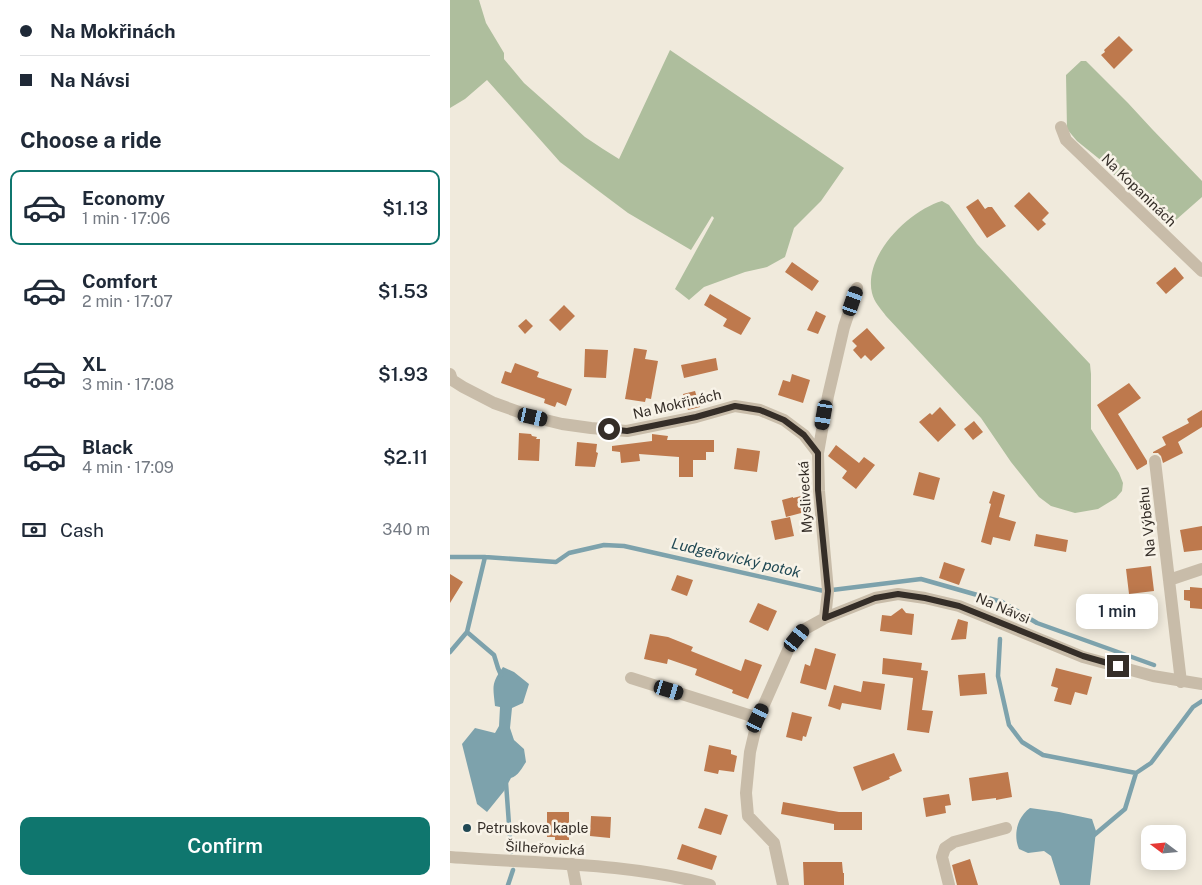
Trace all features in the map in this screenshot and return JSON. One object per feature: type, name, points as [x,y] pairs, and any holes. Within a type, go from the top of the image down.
[{"type":"street","name":"Na Kopaninách","points":[[1061,127],[1066,140],[1202,271]]},
{"type":"street","name":"Myslivecká","points":[[825,618],[828,591],[818,490],[818,453],[828,396],[842,335],[858,288]]},
{"type":"street","name":"Na Mokřinách","points":[[450,374],[452,380],[494,403],[533,417],[591,428],[627,431],[696,417],[735,406],[760,410],[784,420],[804,435],[818,453]]},
{"type":"street","name":"Na Výběhu","points":[[1155,461],[1181,682]]},
{"type":"street","points":[[1169,580],[1202,569]]},
{"type":"street","name":"Na Návsi","points":[[783,885],[774,843],[748,816],[746,792],[750,752],[758,718],[789,648],[805,628],[825,618],[875,598],[898,594],[925,598],[959,606],[1083,656],[1153,676],[1202,684]]},
{"type":"street","points":[[631,678],[758,718]]},
{"type":"street","points":[[949,885],[942,857],[945,848],[954,842],[1006,828]]},
{"type":"street","name":"Šilheřovická","points":[[450,857],[638,870],[710,885]]},
{"type":"street","points":[[572,864],[576,885]]},
{"type":"green space","points":[[450,0],[479,0],[486,23],[504,53],[504,59],[524,83],[585,137],[619,159],[670,50],[844,168],[821,201],[794,228],[785,257],[767,267],[745,272],[704,287],[689,300],[675,289],[714,218],[712,216],[691,250],[628,213],[560,162],[487,80],[465,99],[450,108]]},
{"type":"green space","points":[[1081,61],[1086,61],[1202,181],[1202,197],[1169,226],[1165,225],[1103,162],[1077,141],[1067,129],[1066,75]]},
{"type":"green space","points":[[942,201],[949,205],[977,244],[1090,364],[1091,429],[1119,473],[1123,483],[1122,491],[1116,498],[1098,509],[1075,513],[1051,506],[1039,497],[1011,462],[981,418],[886,316],[874,299],[871,279],[875,264],[882,250],[903,224],[929,206]]},
{"type":"water","points":[[503,667],[514,672],[529,684],[523,703],[512,708],[510,728],[514,740],[524,749],[526,762],[518,774],[511,778],[504,791],[487,812],[477,804],[462,744],[475,728],[495,733],[499,726],[500,707],[495,706],[494,685],[496,677]]},
{"type":"water","points":[[1030,808],[1092,819],[1096,831],[1090,885],[1060,885],[1051,856],[1044,851],[1028,853],[1019,849],[1016,838],[1017,827],[1022,816]]},
{"type":"building","points":[[1119,36],[1133,50],[1114,69],[1101,55]]},
{"type":"building","points":[[1029,192],[1049,213],[1042,220],[1046,224],[1038,231],[1014,206]]},
{"type":"building","points":[[978,199],[985,209],[992,207],[1006,226],[987,238],[966,207]]},
{"type":"building","points":[[792,262],[819,281],[812,291],[785,272]]},
{"type":"building","points":[[1175,267],[1184,278],[1166,294],[1156,283]]},
{"type":"building","points":[[710,294],[751,318],[741,335],[723,326],[727,319],[704,305]]},
{"type":"building","points":[[564,305],[575,316],[560,331],[549,320]]},
{"type":"building","points":[[816,311],[826,316],[818,334],[807,330]]},
{"type":"building","points":[[526,319],[533,326],[525,334],[518,326]]},
{"type":"building","points":[[867,328],[885,348],[871,361],[865,355],[861,359],[853,350],[857,346],[852,341]]},
{"type":"building","points":[[634,348],[647,350],[645,359],[658,361],[651,399],[646,398],[645,402],[625,399]]},
{"type":"building","points":[[585,349],[608,350],[606,378],[584,377]]},
{"type":"building","points":[[716,358],[718,370],[684,378],[681,365]]},
{"type":"building","points":[[515,363],[539,372],[537,377],[572,389],[566,406],[557,402],[555,407],[544,403],[545,399],[501,383],[505,371],[511,373]]},
{"type":"building","points":[[792,374],[810,380],[803,403],[778,395],[783,380],[790,382]]},
{"type":"building","points":[[1129,383],[1141,398],[1118,414],[1147,461],[1147,464],[1137,470],[1097,405]]},
{"type":"building","points":[[695,391],[700,407],[688,410],[683,394]]},
{"type":"building","points":[[940,407],[956,425],[938,442],[919,422],[930,413],[932,415]]},
{"type":"building","points":[[1202,410],[1202,427],[1178,442],[1183,453],[1163,463],[1158,453],[1153,453],[1166,445],[1162,437],[1189,423],[1187,419]]},
{"type":"building","points":[[974,421],[983,432],[973,440],[964,429]]},
{"type":"building","points":[[519,433],[531,434],[537,437],[536,439],[540,439],[539,461],[518,460]]},
{"type":"building","points":[[652,434],[668,436],[667,440],[714,440],[714,452],[706,452],[706,460],[693,460],[693,477],[679,477],[679,457],[639,454],[640,461],[621,463],[620,452],[612,451],[612,446],[652,441]]},
{"type":"building","points":[[577,442],[597,444],[596,452],[598,453],[595,467],[575,466]]},
{"type":"building","points":[[836,445],[859,463],[864,457],[875,465],[856,489],[842,478],[847,471],[828,456]]},
{"type":"building","points":[[737,448],[760,451],[757,472],[734,469]]},
{"type":"building","points":[[919,472],[940,478],[934,500],[913,495]]},
{"type":"building","points":[[993,491],[1005,495],[999,517],[1016,522],[1010,541],[993,537],[991,545],[981,542]]},
{"type":"building","points":[[801,496],[805,512],[786,517],[782,500]]},
{"type":"building","points":[[790,517],[794,536],[775,540],[771,521]]},
{"type":"building","points":[[1202,526],[1202,550],[1184,552],[1180,530]]},
{"type":"building","points":[[1036,534],[1068,540],[1066,552],[1034,546]]},
{"type":"building","points":[[944,562],[965,569],[959,585],[939,578]]},
{"type":"building","points":[[1151,566],[1154,591],[1129,594],[1126,569]]},
{"type":"building","points":[[450,574],[463,582],[450,603]]},
{"type":"building","points":[[677,575],[693,580],[687,596],[671,590]]},
{"type":"building","points":[[1190,587],[1202,588],[1202,609],[1190,608],[1190,601],[1184,600],[1184,590],[1190,590]]},
{"type":"building","points":[[758,603],[777,611],[768,631],[749,622]]},
{"type":"building","points":[[902,608],[906,613],[914,614],[912,635],[880,631],[882,615],[891,616]]},
{"type":"building","points":[[958,619],[968,622],[966,639],[951,640]]},
{"type":"building","points":[[650,634],[668,637],[693,647],[691,651],[741,671],[745,659],[762,665],[748,699],[732,693],[733,690],[695,675],[697,669],[668,659],[667,664],[644,659]]},
{"type":"building","points":[[815,648],[836,654],[826,690],[800,683],[805,664],[810,666]]},
{"type":"building","points":[[883,658],[922,663],[921,670],[928,671],[922,710],[933,711],[929,733],[907,730],[913,678],[882,674]]},
{"type":"building","points":[[1056,668],[1092,677],[1087,695],[1075,692],[1071,705],[1054,701],[1058,688],[1051,686]]},
{"type":"building","points":[[985,673],[987,694],[960,696],[958,675]]},
{"type":"building","points":[[863,681],[885,684],[881,710],[842,703],[840,710],[828,706],[834,685],[861,692]]},
{"type":"building","points":[[792,712],[812,717],[806,737],[803,736],[802,741],[786,737]]},
{"type":"building","points":[[709,745],[731,750],[731,754],[737,756],[734,772],[719,770],[718,774],[704,771]]},
{"type":"building","points":[[894,753],[902,771],[889,777],[890,779],[862,791],[853,767]]},
{"type":"building","points":[[1008,772],[1012,797],[972,801],[969,778]]},
{"type":"building","points":[[949,794],[951,805],[945,806],[946,813],[926,817],[923,798]]},
{"type":"building","points":[[783,802],[839,812],[862,812],[862,830],[834,830],[834,824],[781,814]]},
{"type":"building","points":[[705,808],[728,815],[721,835],[698,828]]},
{"type":"building","points":[[547,812],[569,812],[569,840],[555,840],[555,837],[547,837]]},
{"type":"building","points":[[591,816],[611,817],[610,838],[590,836]]},
{"type":"building","points":[[682,844],[717,856],[712,870],[677,859]]},
{"type":"building","points":[[970,859],[978,885],[957,885],[952,865]]},
{"type":"building","points":[[803,862],[842,862],[844,885],[804,885]]},
{"type":"waterway","name":"Ludgeřovický potok","points":[[450,557],[485,557],[556,562],[569,553],[604,545],[624,546],[824,591],[921,579],[1002,602],[1037,623],[1154,665]]},
{"type":"waterway","points":[[485,557],[467,632],[494,655],[501,675]]},
{"type":"waterway","points":[[450,652],[467,632]]},
{"type":"waterway","points":[[1000,639],[998,676],[1009,725],[1022,742],[1043,755],[1136,773]]},
{"type":"waterway","points":[[1093,836],[1125,809],[1136,773],[1151,763],[1193,707],[1202,701]]},
{"type":"waterway","points":[[506,783],[511,852]]},
{"type":"waterway","points":[[508,885],[513,870]]},
{"type":"place","name":"Petruskova kaple","points":[[467,828]]},
{"type":"route","points":[[609,429],[627,431],[696,417],[735,406],[760,410],[784,420],[804,435],[818,453],[818,490],[828,591],[825,618],[875,598],[898,594],[925,598],[959,606],[1083,656],[1118,666]]}]
